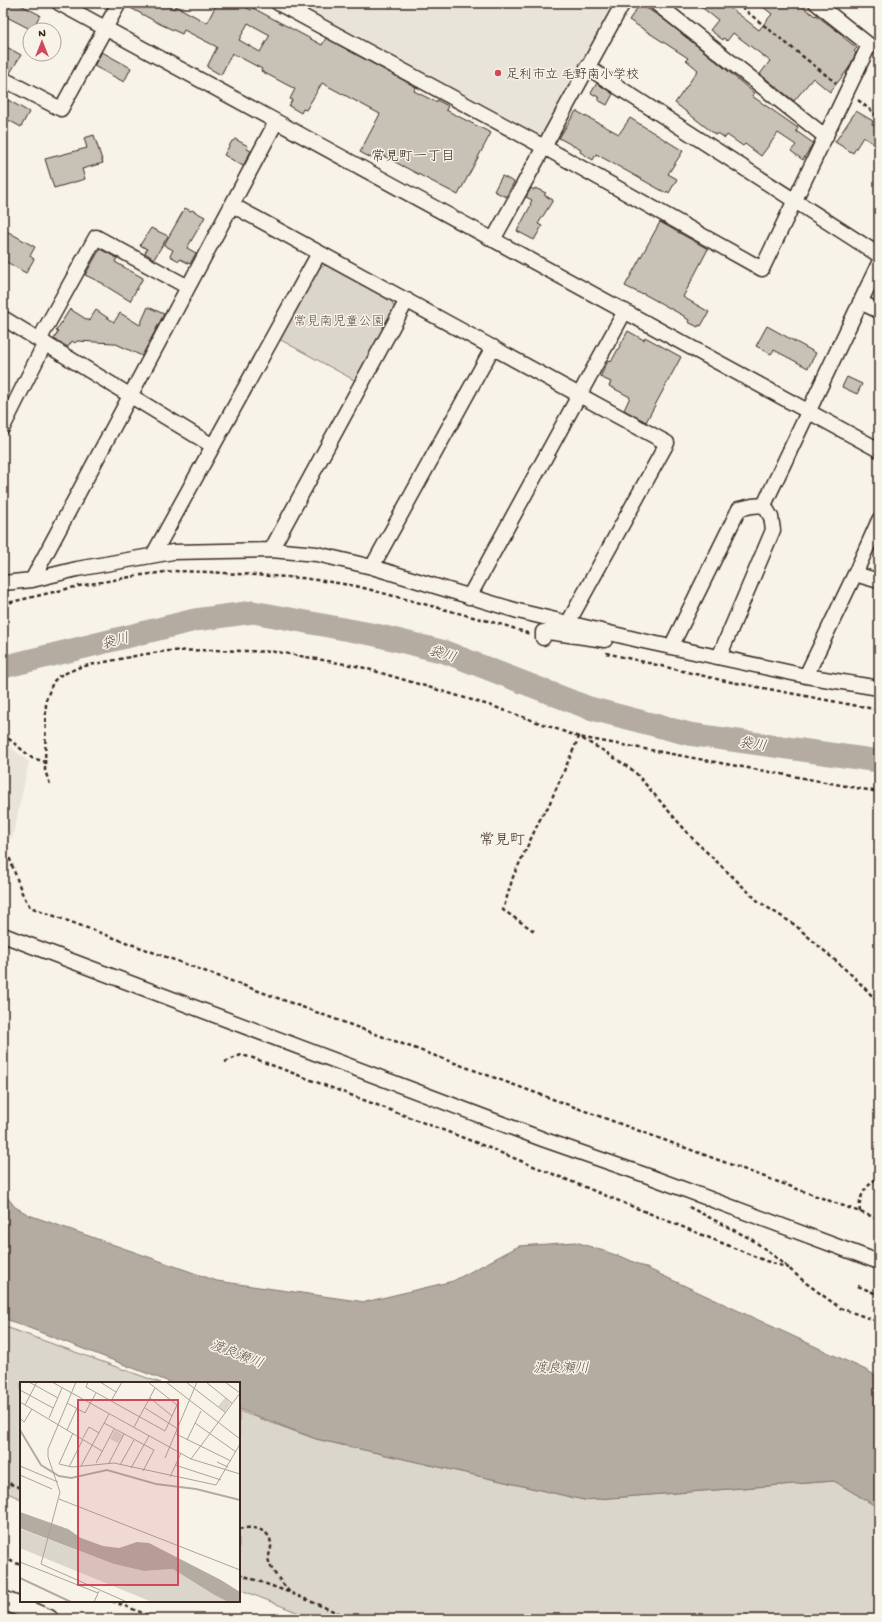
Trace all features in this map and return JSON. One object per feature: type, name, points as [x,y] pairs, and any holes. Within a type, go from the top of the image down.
[{"type":"main road","points":[[3,1600],[49,1619]]},
{"type":"street","points":[[59,3],[879,450]]},
{"type":"street","points":[[3,79],[61,110],[119,3]]},
{"type":"street","points":[[278,3],[296,7],[762,269],[869,45],[816,3]]},
{"type":"street","points":[[493,240],[623,3]]},
{"type":"street","points":[[656,3],[826,137]]},
{"type":"street","points":[[587,67],[879,255]]},
{"type":"street","points":[[32,580],[276,122]]},
{"type":"street","points":[[232,205],[667,443],[568,623]]},
{"type":"street","points":[[3,427],[42,342],[96,237],[188,286]]},
{"type":"street","points":[[153,555],[319,253]]},
{"type":"street","points":[[764,505],[879,263]]},
{"type":"street","points":[[271,550],[407,300]]},
{"type":"street","points":[[860,302],[879,311]]},
{"type":"street","points":[[469,597],[625,311]]},
{"type":"street","points":[[3,318],[213,446]]},
{"type":"street","points":[[372,567],[493,348]]},
{"type":"street","points":[[671,647],[739,510],[752,506],[764,505]]},
{"type":"street","points":[[719,657],[773,530],[771,517],[764,505]]},
{"type":"street","points":[[806,676],[856,574],[879,520]]},
{"type":"street","points":[[3,583],[32,580],[77,569],[173,552],[271,550],[317,554],[372,567],[469,597],[568,623],[806,676],[879,688]]},
{"type":"street","points":[[856,574],[879,581]]},
{"type":"street","points":[[543,638],[543,632],[548,632],[612,641],[644,641]]},
{"type":"street","points":[[3,935],[545,1140],[651,1177],[879,1262]]},
{"type":"path","points":[[736,3],[879,117]]},
{"type":"path","points":[[3,604],[79,586],[142,575],[173,572],[246,574],[302,578],[356,586],[507,626],[543,638]]},
{"type":"path","points":[[50,784],[45,771],[46,700],[53,682],[59,676],[80,667],[167,651],[212,650],[278,652],[361,667],[492,706],[579,737],[879,792]]},
{"type":"path","points":[[604,653],[721,680],[879,710]]},
{"type":"path","points":[[3,734],[32,758],[46,762]]},
{"type":"path","points":[[534,931],[503,910],[513,878],[542,815],[548,807],[579,737]]},
{"type":"path","points":[[579,737],[604,751],[634,772],[694,839],[759,902],[795,925],[854,977],[879,1003]]},
{"type":"path","points":[[3,846],[7,851],[22,893],[30,907],[879,1219]]},
{"type":"path","points":[[225,1062],[241,1055],[253,1058],[477,1143],[766,1261],[789,1268]]},
{"type":"path","points":[[860,1212],[859,1203],[861,1196],[865,1189],[879,1177]]},
{"type":"path","points":[[684,1204],[751,1239],[840,1308],[879,1322]]},
{"type":"path","points":[[858,1286],[879,1295]]},
{"type":"path","points":[[3,1481],[20,1488]]},
{"type":"path","points":[[240,1530],[253,1528],[263,1531],[268,1535],[272,1545],[268,1561],[272,1569],[291,1593]]},
{"type":"path","points":[[3,1558],[20,1565]]},
{"type":"path","points":[[240,1574],[291,1593],[352,1619]]},
{"type":"path","points":[[115,1602],[158,1619]]},
{"type":"shaded area","name":"足利市立 毛野南小学校","points":[[303,3],[616,3],[543,135],[535,137],[305,11]]},
{"type":"shaded area","points":[[3,741],[29,762],[12,839],[3,826]]},
{"type":"green space","name":"常見南児童公園","points":[[329,264],[390,297],[395,309],[356,381],[279,339],[318,268]]},
{"type":"green space","points":[[3,1326],[158,1382],[20,1382],[20,1499],[3,1491]]},
{"type":"green space","points":[[240,1411],[316,1439],[584,1500],[834,1481],[879,1508],[879,1619],[314,1619],[240,1589]]},
{"type":"water","name":"渡良瀬川","points":[[3,1192],[15,1207],[29,1215],[217,1281],[365,1302],[453,1281],[519,1246],[576,1242],[625,1258],[868,1371],[879,1378],[879,1508],[834,1481],[584,1500],[316,1439],[240,1409],[240,1382],[169,1382],[3,1318]]},
{"type":"building","points":[[5,3],[17,3],[40,15],[36,22],[22,22],[22,25],[3,15],[3,7]]},
{"type":"building","points":[[127,3],[163,3],[174,9],[176,6],[207,23],[217,3],[238,3],[251,10],[253,8],[322,45],[326,38],[416,87],[414,91],[448,106],[446,110],[491,133],[458,195],[374,151],[371,158],[360,152],[380,114],[322,83],[306,110],[303,109],[301,113],[289,106],[292,100],[290,99],[295,89],[261,71],[262,69],[232,53],[221,75],[207,67],[217,47],[184,30],[182,34],[160,24],[127,6]],"holes":[[[248,23],[270,35],[260,52],[239,40]]]},
{"type":"building","points":[[696,3],[724,3],[759,30],[772,14],[758,3],[797,3],[844,36],[843,37],[857,48],[854,51],[856,53],[849,68],[830,92],[813,78],[794,101],[760,74],[770,61],[733,33],[727,41],[724,38],[723,40],[710,30],[718,20]]},
{"type":"building","points":[[640,4],[662,18],[716,61],[754,93],[752,96],[798,128],[796,131],[813,143],[803,160],[791,151],[796,145],[778,133],[761,156],[745,144],[743,146],[727,135],[725,138],[718,133],[716,135],[675,103],[698,70],[686,60],[688,58],[629,20]]},
{"type":"building","points":[[3,45],[21,55],[10,73],[3,71]]},
{"type":"building","points":[[102,52],[131,68],[124,82],[94,66]]},
{"type":"building","points":[[597,83],[613,94],[607,105],[598,100],[600,98],[591,93]]},
{"type":"building","points":[[3,97],[29,112],[21,127],[3,117]]},
{"type":"building","points":[[576,111],[619,134],[630,118],[683,151],[668,174],[677,179],[669,193],[667,191],[666,193],[596,154],[593,160],[580,152],[581,150],[559,138]]},
{"type":"building","points":[[856,111],[873,121],[872,124],[879,128],[879,147],[863,137],[853,153],[835,142]]},
{"type":"building","points":[[94,135],[103,163],[82,169],[85,179],[54,188],[45,159],[87,148],[84,138]]},
{"type":"building","points":[[235,139],[248,146],[247,149],[251,151],[243,166],[224,155],[232,141]]},
{"type":"building","points":[[502,176],[514,182],[506,197],[494,191]]},
{"type":"building","points":[[531,188],[534,190],[535,188],[546,193],[544,195],[553,200],[538,224],[542,226],[534,240],[517,231],[531,205],[532,200],[526,197]]},
{"type":"building","points":[[185,208],[205,217],[187,248],[196,253],[190,264],[180,259],[179,261],[170,256],[173,250],[164,245]]},
{"type":"building","points":[[660,222],[708,249],[683,297],[709,312],[701,326],[699,325],[698,327],[688,322],[689,320],[684,316],[644,294],[625,286]]},
{"type":"building","points":[[151,228],[168,236],[154,259],[145,253],[147,249],[140,245]]},
{"type":"building","points":[[3,229],[35,247],[30,256],[34,259],[26,273],[3,260]]},
{"type":"building","points":[[100,249],[117,258],[115,262],[143,278],[130,301],[104,284],[85,275]]},
{"type":"building","points":[[148,307],[164,314],[142,356],[114,343],[77,341],[75,343],[72,341],[68,347],[54,339],[58,332],[56,331],[70,309],[89,321],[96,310],[114,322],[120,313],[140,325]]},
{"type":"building","points":[[767,326],[816,353],[808,368],[774,350],[771,354],[756,346]]},
{"type":"building","points":[[628,331],[644,340],[645,337],[681,357],[646,422],[624,410],[630,397],[609,386],[611,382],[600,377],[608,361],[611,362]]},
{"type":"building","points":[[847,377],[862,384],[857,394],[842,387]]},
{"type":"waterway","name":"袋川","points":[[3,667],[195,620],[253,612],[376,635],[445,652],[589,708],[689,734],[879,761]]},
{"type":"place","name":"足利市立 毛野南小学校","points":[[498,73]]},
{"type":"district","name":"常見町一丁目","points":[[413,155]]},
{"type":"district","name":"常見町","points":[[502,839]]}]
